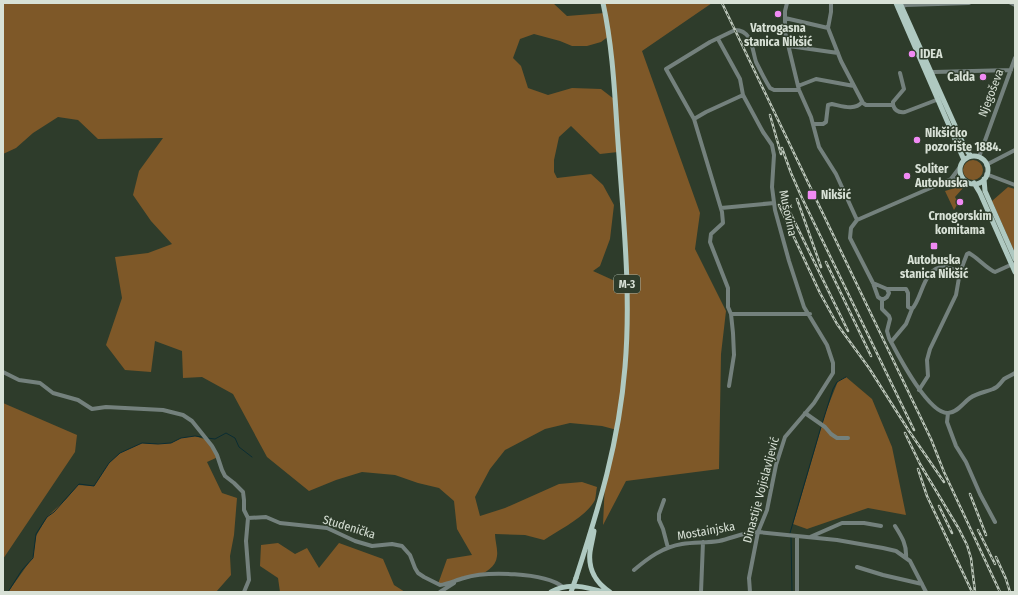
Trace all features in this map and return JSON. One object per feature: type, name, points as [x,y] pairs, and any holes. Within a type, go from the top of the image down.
[{"type":"main road","name":"M-3","points":[[572,592],[594,524],[616,437],[624,378],[627,333],[627,292],[619,152],[610,47],[603,3]]},
{"type":"main road","points":[[899,5],[965,148],[971,156]]},
{"type":"main road","points":[[930,73],[964,160]]},
{"type":"main road","points":[[1015,259],[985,191],[986,165],[979,157],[971,156],[964,160],[960,168],[962,176],[964,180],[974,183],[980,193],[1013,264],[1015,272]]},
{"type":"main road","points":[[974,183],[985,177]]},
{"type":"main road","points":[[594,524],[594,536],[590,553],[590,566],[598,582],[610,592]]},
{"type":"main road","points":[[551,592],[563,587],[575,586],[604,592]]},
{"type":"street","points":[[787,3],[785,32],[799,88],[811,117],[819,147],[836,174],[857,220]]},
{"type":"street","points":[[831,3],[828,28],[838,53],[862,102],[866,105],[893,105]]},
{"type":"street","points":[[899,5],[969,3]]},
{"type":"street","points":[[785,18],[828,28]]},
{"type":"street","points":[[729,386],[734,355],[731,314],[728,307],[728,288],[710,242],[711,234],[723,223],[694,119],[666,69],[710,42],[735,30],[739,30],[745,33],[751,41],[756,61],[770,88],[774,90],[799,88],[816,79],[854,86]]},
{"type":"street","points":[[694,119],[743,95],[740,79],[718,39]]},
{"type":"street","points":[[789,46],[838,53]]},
{"type":"street","name":"Njegoševa","points":[[979,157],[1015,58]]},
{"type":"street","points":[[930,73],[1011,70],[1015,74]]},
{"type":"street","points":[[893,105],[904,89],[900,73]]},
{"type":"street","name":"Mušovina","points":[[743,95],[773,150],[772,187],[774,203],[789,261],[804,307],[810,314]]},
{"type":"street","points":[[893,105],[898,111],[905,112],[939,99]]},
{"type":"street","points":[[813,124],[823,124],[826,122],[828,105],[832,104],[855,107],[862,102]]},
{"type":"street","points":[[986,165],[1015,150]]},
{"type":"street","points":[[887,289],[888,298],[882,299],[878,297],[873,283],[850,238],[851,228],[857,220],[951,179],[960,168]]},
{"type":"street","points":[[985,177],[1015,185]]},
{"type":"street","points":[[951,179],[964,180]]},
{"type":"street","points":[[720,208],[774,203]]},
{"type":"street","points":[[919,390],[928,376],[930,349],[956,295],[960,272],[967,254],[969,253],[977,258],[993,272],[997,272],[1013,264]]},
{"type":"street","points":[[891,342],[906,324],[926,279],[935,270],[946,267],[960,272]]},
{"type":"street","points":[[873,283],[887,289],[906,289],[908,293],[908,307],[912,309]]},
{"type":"street","points":[[882,299],[882,309],[890,319],[887,331],[891,342],[919,390],[941,412],[948,413],[964,404],[970,398],[999,386],[1004,379],[1015,374]]},
{"type":"street","points":[[731,314],[810,314]]},
{"type":"street","name":"Dinastije Vojislavljević","points":[[750,592],[749,578],[758,532],[767,510],[776,465],[785,437],[814,403],[834,368],[827,345],[810,314]]},
{"type":"street","points":[[3,372],[19,380],[40,383],[53,393],[78,400],[92,409],[106,407],[163,410],[177,412],[192,421],[217,455],[225,476],[234,482],[243,492],[244,510],[248,518],[246,541],[249,580],[244,592]]},
{"type":"street","points":[[805,413],[837,438],[848,438]]},
{"type":"street","points":[[948,413],[948,422],[956,446],[966,462],[980,494],[995,522]]},
{"type":"street","points":[[664,500],[659,514],[659,520],[668,548]]},
{"type":"street","name":"Studenička","points":[[248,518],[266,517],[280,523],[327,528],[355,541],[372,546],[396,544],[402,546],[407,550],[416,570],[424,577],[440,585],[476,576],[525,574],[552,581],[563,587]]},
{"type":"street","points":[[808,538],[842,523],[864,523],[881,526]]},
{"type":"street","points":[[895,526],[907,549],[906,558]]},
{"type":"street","name":"Mostainjska","points":[[634,570],[659,551],[682,544],[719,541],[749,532],[796,537]]},
{"type":"street","points":[[797,592],[796,537],[837,540],[883,548],[896,552],[910,561],[926,592]]},
{"type":"street","points":[[701,592],[703,542]]},
{"type":"street","points":[[857,567],[922,584]]},
{"type":"street","points":[[440,592],[458,580]]},
{"type":"shaded area","points":[[3,3],[553,3],[567,16],[605,13],[603,3],[712,3],[642,51],[700,213],[695,249],[726,311],[721,354],[719,469],[626,481],[603,525],[605,481],[617,430],[602,426],[570,423],[545,429],[505,450],[490,469],[475,497],[480,516],[505,508],[559,484],[582,482],[597,487],[595,500],[591,506],[586,512],[544,540],[525,535],[495,534],[497,556],[495,563],[489,569],[482,574],[464,580],[438,584],[447,559],[472,555],[457,529],[454,501],[439,488],[395,475],[362,472],[336,480],[309,491],[267,457],[233,394],[202,377],[183,378],[182,351],[155,341],[151,372],[125,370],[106,345],[122,298],[115,257],[148,253],[172,244],[151,221],[133,195],[139,171],[163,138],[98,139],[78,120],[58,117],[33,133],[16,148],[3,154]],"holes":[[[534,34],[572,46],[587,46],[601,42],[609,36],[614,99],[601,89],[572,88],[548,95],[528,88],[521,66],[513,58],[520,39]],[[571,126],[600,154],[618,152],[626,288],[593,271],[600,266],[610,239],[614,205],[603,185],[591,174],[557,178],[554,172],[554,160],[559,137]]]},
{"type":"shaded area","points":[[973,160],[980,163],[983,170],[980,177],[973,180],[966,177],[963,170],[966,163]]},
{"type":"shaded area","points":[[958,187],[963,188],[955,197],[958,203],[954,210],[945,191]]},
{"type":"shaded area","points":[[1008,187],[1015,189],[1015,253],[992,201]]},
{"type":"shaded area","points":[[846,377],[872,399],[892,447],[906,515],[868,508],[807,529],[793,524],[826,411],[838,381]]},
{"type":"shaded area","points":[[3,403],[77,435],[75,452],[3,559]]},
{"type":"shaded area","points":[[195,436],[207,440],[218,457],[207,462],[222,493],[237,498],[234,535],[230,556],[231,575],[216,592],[8,592],[33,557],[36,536],[47,517],[78,485],[94,486],[109,463],[120,453],[142,443],[171,443],[181,438]]},
{"type":"shaded area","points":[[278,543],[295,554],[307,548],[319,568],[339,543],[383,559],[394,585],[405,592],[280,592],[278,578],[260,566],[261,545]]},
{"type":"waterway","points":[[822,424],[833,389],[837,382],[846,377]]},
{"type":"waterway","points":[[790,533],[821,427]]},
{"type":"waterway","points":[[207,438],[215,439],[226,433],[235,438],[239,447],[252,457]]},
{"type":"waterway","points":[[8,592],[22,570],[33,558],[36,534],[47,517],[54,512],[79,484],[94,486],[109,463],[120,453],[142,443],[171,443],[181,438],[195,436],[202,437]]},
{"type":"waterway","points":[[791,537],[792,592]]},
{"type":"railway","points":[[722,3],[931,439],[944,472],[1000,592]]},
{"type":"railway","points":[[770,115],[781,154]]},
{"type":"railway","points":[[782,148],[802,198],[914,430]]},
{"type":"railway","points":[[797,199],[821,267]]},
{"type":"railway","points":[[785,202],[848,331]]},
{"type":"railway","points":[[779,205],[820,293],[837,324],[869,368],[909,431],[944,482]]},
{"type":"railway","points":[[826,262],[871,356]]},
{"type":"railway","points":[[905,433],[920,464],[967,545],[971,558],[975,592]]},
{"type":"railway","points":[[918,469],[927,496],[972,592]]},
{"type":"railway","points":[[970,494],[986,535]]},
{"type":"railway","points":[[939,506],[952,533]]},
{"type":"railway","points":[[978,530],[995,564]]},
{"type":"railway","points":[[996,557],[1010,592]]},
{"type":"place","name":"Vatrogasna stanica Nikšić","points":[[778,14]]},
{"type":"place","name":"IDEA","points":[[912,54]]},
{"type":"place","name":"Calda","points":[[983,77]]},
{"type":"place","name":"Nikšićko pozorište 1884.","points":[[917,140]]},
{"type":"place","name":"Soliter Autobuska","points":[[907,176]]},
{"type":"place","name":"Nikšić","points":[[812,195]]},
{"type":"place","name":"Crnogorskim komitama","points":[[960,202]]},
{"type":"place","name":"Autobuska stanica Nikšić","points":[[934,246]]}]
